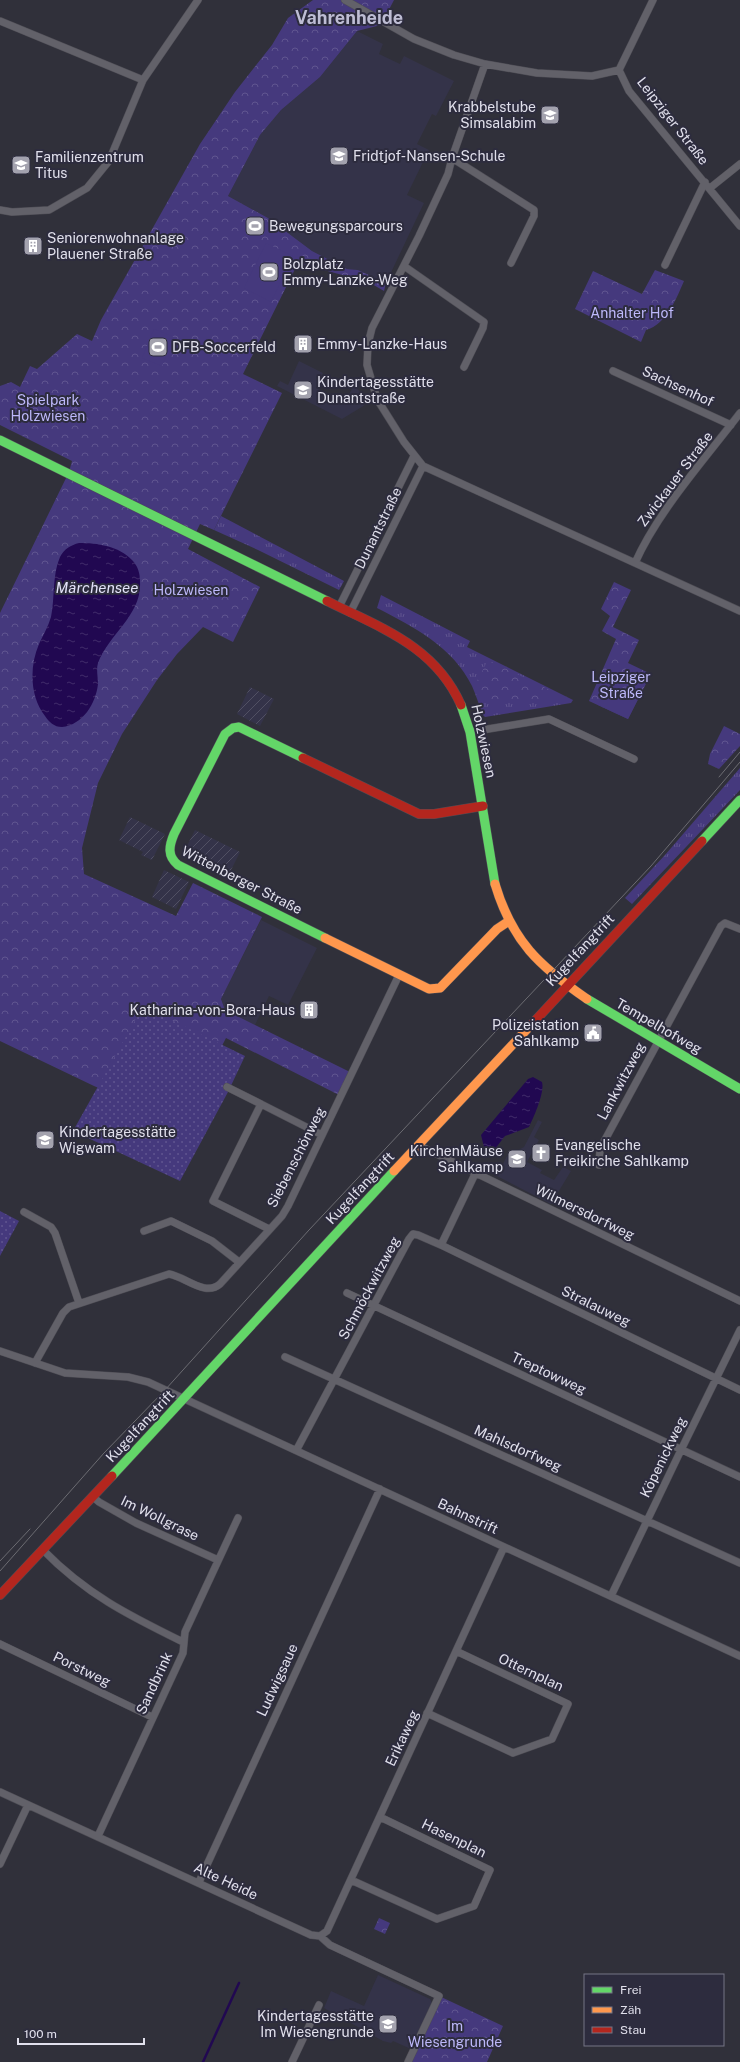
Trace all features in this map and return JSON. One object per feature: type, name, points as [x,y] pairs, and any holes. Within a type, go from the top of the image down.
[{"type":"street","points":[[0,210],[12,212],[49,210],[87,188],[109,162],[143,80],[198,0]]},
{"type":"street","name":"Leipziger Straße","points":[[345,0],[414,39],[454,55],[485,64],[537,73],[592,76],[619,70],[629,91],[740,226]]},
{"type":"street","points":[[619,70],[653,0]]},
{"type":"street","points":[[0,21],[143,80]]},
{"type":"street","points":[[485,64],[452,158],[448,174],[404,266],[372,328],[367,364],[377,400],[414,456],[423,466],[740,611]]},
{"type":"street","points":[[452,158],[534,210],[534,216],[511,263]]},
{"type":"street","points":[[710,188],[740,164]]},
{"type":"street","points":[[665,265],[705,182]]},
{"type":"street","points":[[404,266],[484,322],[483,328],[464,367]]},
{"type":"street","name":"Sachsenhof","points":[[613,370],[731,425]]},
{"type":"street","name":"Zwickauer Straße","points":[[635,563],[644,543],[666,510],[740,414]]},
{"type":"street","name":"Holzwiesen","points":[[0,440],[339,607],[410,644],[436,664],[450,681],[459,697],[470,732],[494,879],[509,921],[529,950],[566,984]]},
{"type":"street","name":"Dunantstraße","points":[[339,607],[414,456]]},
{"type":"street","name":"Dunantstraße","points":[[350,613],[423,466]]},
{"type":"street","points":[[470,732],[549,719],[634,759]]},
{"type":"street","name":"Wittenberger Straße","points":[[482,806],[434,814],[418,814],[239,727],[233,728],[225,734],[176,829],[168,850],[171,860],[178,865],[429,989],[440,988],[496,929],[509,921]]},
{"type":"street","name":"Kugelfangtrift","points":[[0,1595],[185,1399],[566,984],[740,800]]},
{"type":"street","name":"Lankwitzweg","points":[[599,1165],[600,1150],[721,926],[725,923],[730,923],[740,929]]},
{"type":"street","name":"Siebenschönweg","points":[[35,1364],[63,1313],[69,1307],[168,1274],[177,1276],[206,1289],[214,1289],[288,1206],[399,974]]},
{"type":"street","name":"Tempelhofweg","points":[[566,984],[603,1010],[740,1089]]},
{"type":"street","points":[[227,1087],[322,1134]]},
{"type":"street","points":[[261,1104],[213,1201],[269,1229]]},
{"type":"street","name":"Wilmersdorfweg","points":[[418,1145],[740,1302]]},
{"type":"street","points":[[441,1245],[475,1174]]},
{"type":"street","points":[[24,1212],[51,1227],[56,1233],[79,1303]]},
{"type":"street","points":[[144,1230],[171,1221],[212,1241],[239,1262]]},
{"type":"street","name":"Schmöckwitzweg","points":[[297,1449],[409,1238],[413,1234],[418,1235],[441,1245]]},
{"type":"street","name":"Stralauweg","points":[[441,1245],[740,1390]]},
{"type":"street","name":"Treptowweg","points":[[347,1293],[740,1477]]},
{"type":"street","name":"Köpenickweg","points":[[611,1596],[646,1521],[740,1330]]},
{"type":"street","name":"Bahnstrift","points":[[0,1351],[65,1373],[139,1379],[297,1449],[740,1656]]},
{"type":"street","name":"Mahlsdorfweg","points":[[285,1357],[646,1521],[740,1562]]},
{"type":"street","name":"Ludwigsaue","points":[[199,1882],[380,1489]]},
{"type":"street","name":"Im Wollgrase","points":[[93,1497],[136,1523],[218,1560]]},
{"type":"street","name":"Sandbrink","points":[[98,1836],[183,1653],[185,1632],[238,1518]]},
{"type":"street","name":"Erikaweg","points":[[320,1936],[327,1931],[504,1547]]},
{"type":"street","points":[[43,1550],[67,1573],[108,1604],[183,1642]]},
{"type":"street","name":"Porstweg","points":[[0,1644],[152,1717]]},
{"type":"street","name":"Otternplan","points":[[427,1713],[514,1753],[552,1739],[568,1704],[456,1651]]},
{"type":"street","name":"Alte Heide","points":[[0,1792],[199,1882],[311,1935],[320,1936],[330,1946],[439,1996],[408,2062]]},
{"type":"street","points":[[0,1864],[28,1805]]},
{"type":"street","name":"Hasenplan","points":[[351,1880],[437,1919],[474,1906],[488,1876],[490,1870],[380,1817]]},
{"type":"street","points":[[292,2062],[319,2005]]},
{"type":"shaded area","name":"Fridtjof-Nansen-Schule","points":[[357,31],[383,44],[379,54],[400,64],[404,56],[454,81],[436,116],[432,114],[417,144],[429,150],[427,155],[432,158],[431,160],[425,158],[407,195],[424,203],[386,283],[358,270],[347,269],[312,251],[268,218],[228,196],[260,135],[281,110],[320,77]]},
{"type":"shaded area","name":"Kindertagesstätte Dunantstraße","points":[[299,361],[323,373],[316,388],[345,402],[353,387],[360,391],[365,405],[342,419],[277,386],[280,381],[288,385]]},
{"type":"shaded area","points":[[250,687],[274,699],[260,726],[237,714]]},
{"type":"shaded area","points":[[130,817],[165,834],[152,860],[141,855],[143,852],[119,840]]},
{"type":"shaded area","points":[[195,830],[240,852],[228,876],[183,854]]},
{"type":"shaded area","points":[[164,870],[189,882],[176,909],[152,897]]},
{"type":"shaded area","points":[[261,920],[317,948],[288,1005],[269,996],[255,1025],[225,1010],[221,999]]},
{"type":"shaded area","name":"KirchenMäuse Sahlkamp","points":[[538,1120],[542,1122],[534,1137],[539,1140],[527,1162],[542,1170],[540,1173],[554,1180],[563,1167],[571,1171],[551,1204],[497,1176],[507,1156],[524,1147]]},
{"type":"shaded area","name":"Kindertagesstätte Im Wiesengrunde","points":[[378,1975],[430,1999],[432,2003],[411,2049],[393,2041],[391,2043],[383,2041],[324,2008],[331,1991],[364,2006]]},
{"type":"green space","name":"Spielpark Holzwiesen","points":[[313,0],[394,0],[381,25],[357,31],[320,77],[281,110],[260,135],[228,196],[268,218],[312,251],[347,269],[358,270],[386,283],[384,291],[360,277],[346,276],[298,263],[243,374],[282,393],[214,530],[200,524],[188,549],[260,587],[233,642],[203,627],[177,654],[157,680],[122,734],[98,783],[82,848],[84,874],[176,916],[193,883],[262,917],[221,999],[225,1010],[352,1073],[341,1096],[226,1038],[182,1123],[94,1086],[0,1041],[0,613],[69,472],[72,461],[0,425],[0,386],[11,382],[20,387],[30,366],[37,369],[77,334],[92,341],[101,320],[200,144],[235,92],[272,45],[288,18]]},
{"type":"green space","name":"Bolzplatz Emmy-Lanzke-Weg","points":[[266,243],[293,256],[271,302],[244,288]]},
{"type":"green space","name":"Anhalter Hof","points":[[655,270],[684,281],[670,310],[660,322],[646,330],[641,342],[575,309],[593,271],[642,294]]},
{"type":"green space","name":"DFB-Soccerfeld","points":[[154,329],[174,337],[162,366],[142,358]]},
{"type":"green space","points":[[221,516],[344,581],[339,590],[214,530]]},
{"type":"green space","name":"Leipziger Straße","points":[[614,582],[631,590],[613,627],[639,640],[628,663],[651,674],[628,719],[589,701],[616,639],[602,631],[610,616],[601,609]]},
{"type":"green space","points":[[381,595],[470,641],[467,647],[573,700],[571,703],[485,717],[472,686],[464,672],[454,660],[443,649],[418,631],[377,608]]},
{"type":"green space","points":[[488,660],[554,692],[549,702],[491,702],[475,685]]},
{"type":"green space","name":"Leipziger Straße","points":[[608,685],[638,699],[628,719],[598,705]]},
{"type":"green space","points":[[724,726],[740,734],[740,746],[719,769],[708,764],[710,754]]},
{"type":"green space","points":[[740,768],[740,790],[632,904],[625,898],[665,855]]},
{"type":"green space","points":[[143,1006],[245,1056],[228,1092],[180,1181],[73,1131]]},
{"type":"green space","points":[[0,1211],[19,1221],[0,1256]]},
{"type":"green space","points":[[379,1918],[390,1923],[385,1934],[374,1929]]},
{"type":"green space","name":"Im Wiesengrunde","points":[[439,1996],[503,2026],[487,2062],[409,2062],[438,2006]]},
{"type":"water","name":"Märchensee","points":[[79,543],[107,546],[127,555],[134,562],[138,570],[140,579],[139,594],[136,604],[124,624],[109,643],[98,663],[97,691],[87,712],[76,722],[59,727],[50,722],[36,700],[33,682],[34,662],[39,644],[51,617],[57,564],[60,557],[66,550]]},
{"type":"water","points":[[533,1077],[542,1082],[543,1086],[534,1117],[529,1127],[505,1136],[491,1154],[486,1157],[484,1156],[485,1151],[481,1135],[528,1079]]},
{"type":"waterway","points":[[203,2062],[239,1983]]},
{"type":"tram line","points":[[719,777],[740,752]]},
{"type":"tram line","points":[[0,1571],[104,1453],[165,1390],[309,1230],[651,866],[740,762]]},
{"type":"tram line","points":[[0,1561],[30,1529]]},
{"type":"traffic: fast","points":[[0,440],[327,601]]},
{"type":"traffic: fast","points":[[461,705],[470,732],[495,884]]},
{"type":"traffic: fast","points":[[303,758],[239,727],[233,728],[225,734],[174,834],[170,851],[174,862],[178,865],[325,938]]},
{"type":"traffic: fast","points":[[702,841],[740,800]]},
{"type":"traffic: fast","points":[[587,999],[740,1089]]},
{"type":"traffic: fast","points":[[112,1476],[394,1171]]},
{"type":"traffic: slow","points":[[495,884],[510,921],[519,937],[529,950],[555,975],[587,999]]},
{"type":"traffic: slow","points":[[325,938],[429,989],[440,988],[497,929],[509,921]]},
{"type":"traffic: slow","points":[[394,1171],[532,1024]]},
{"type":"traffic: jam","points":[[327,601],[386,630],[421,653],[437,668],[450,685],[461,705]]},
{"type":"traffic: jam","points":[[303,758],[419,814],[434,814],[483,806]]},
{"type":"traffic: jam","points":[[532,1024],[702,841]]},
{"type":"traffic: jam","points":[[0,1595],[112,1476]]},
{"type":"place","name":"Krabbelstube Simsalabim","points":[[550,115]]},
{"type":"place","name":"Fridtjof-Nansen-Schule","points":[[339,156]]},
{"type":"place","name":"Familienzentrum Titus","points":[[21,165]]},
{"type":"place","name":"Bewegungsparcours","points":[[255,226]]},
{"type":"place","name":"Seniorenwohnanlage Plauener Straße","points":[[33,246]]},
{"type":"place","name":"Bolzplatz Emmy-Lanzke-Weg","points":[[269,272]]},
{"type":"place","name":"Emmy-Lanzke-Haus","points":[[303,344]]},
{"type":"place","name":"DFB-Soccerfeld","points":[[158,347]]},
{"type":"place","name":"Kindertagesstätte Dunantstraße","points":[[303,390]]},
{"type":"place","name":"Katharina-von-Bora-Haus","points":[[309,1010]]},
{"type":"place","name":"Polizeistation Sahlkamp","points":[[593,1033]]},
{"type":"place","name":"Kindertagesstätte Wigwam","points":[[45,1140]]},
{"type":"place","name":"Evangelische Freikirche Sahlkamp","points":[[541,1153]]},
{"type":"place","name":"KirchenMäuse Sahlkamp","points":[[517,1159]]},
{"type":"place","name":"Kindertagesstätte Im Wiesengrunde","points":[[388,2024]]},
{"type":"district","name":"Vahrenheide","points":[[349,18]]}]
